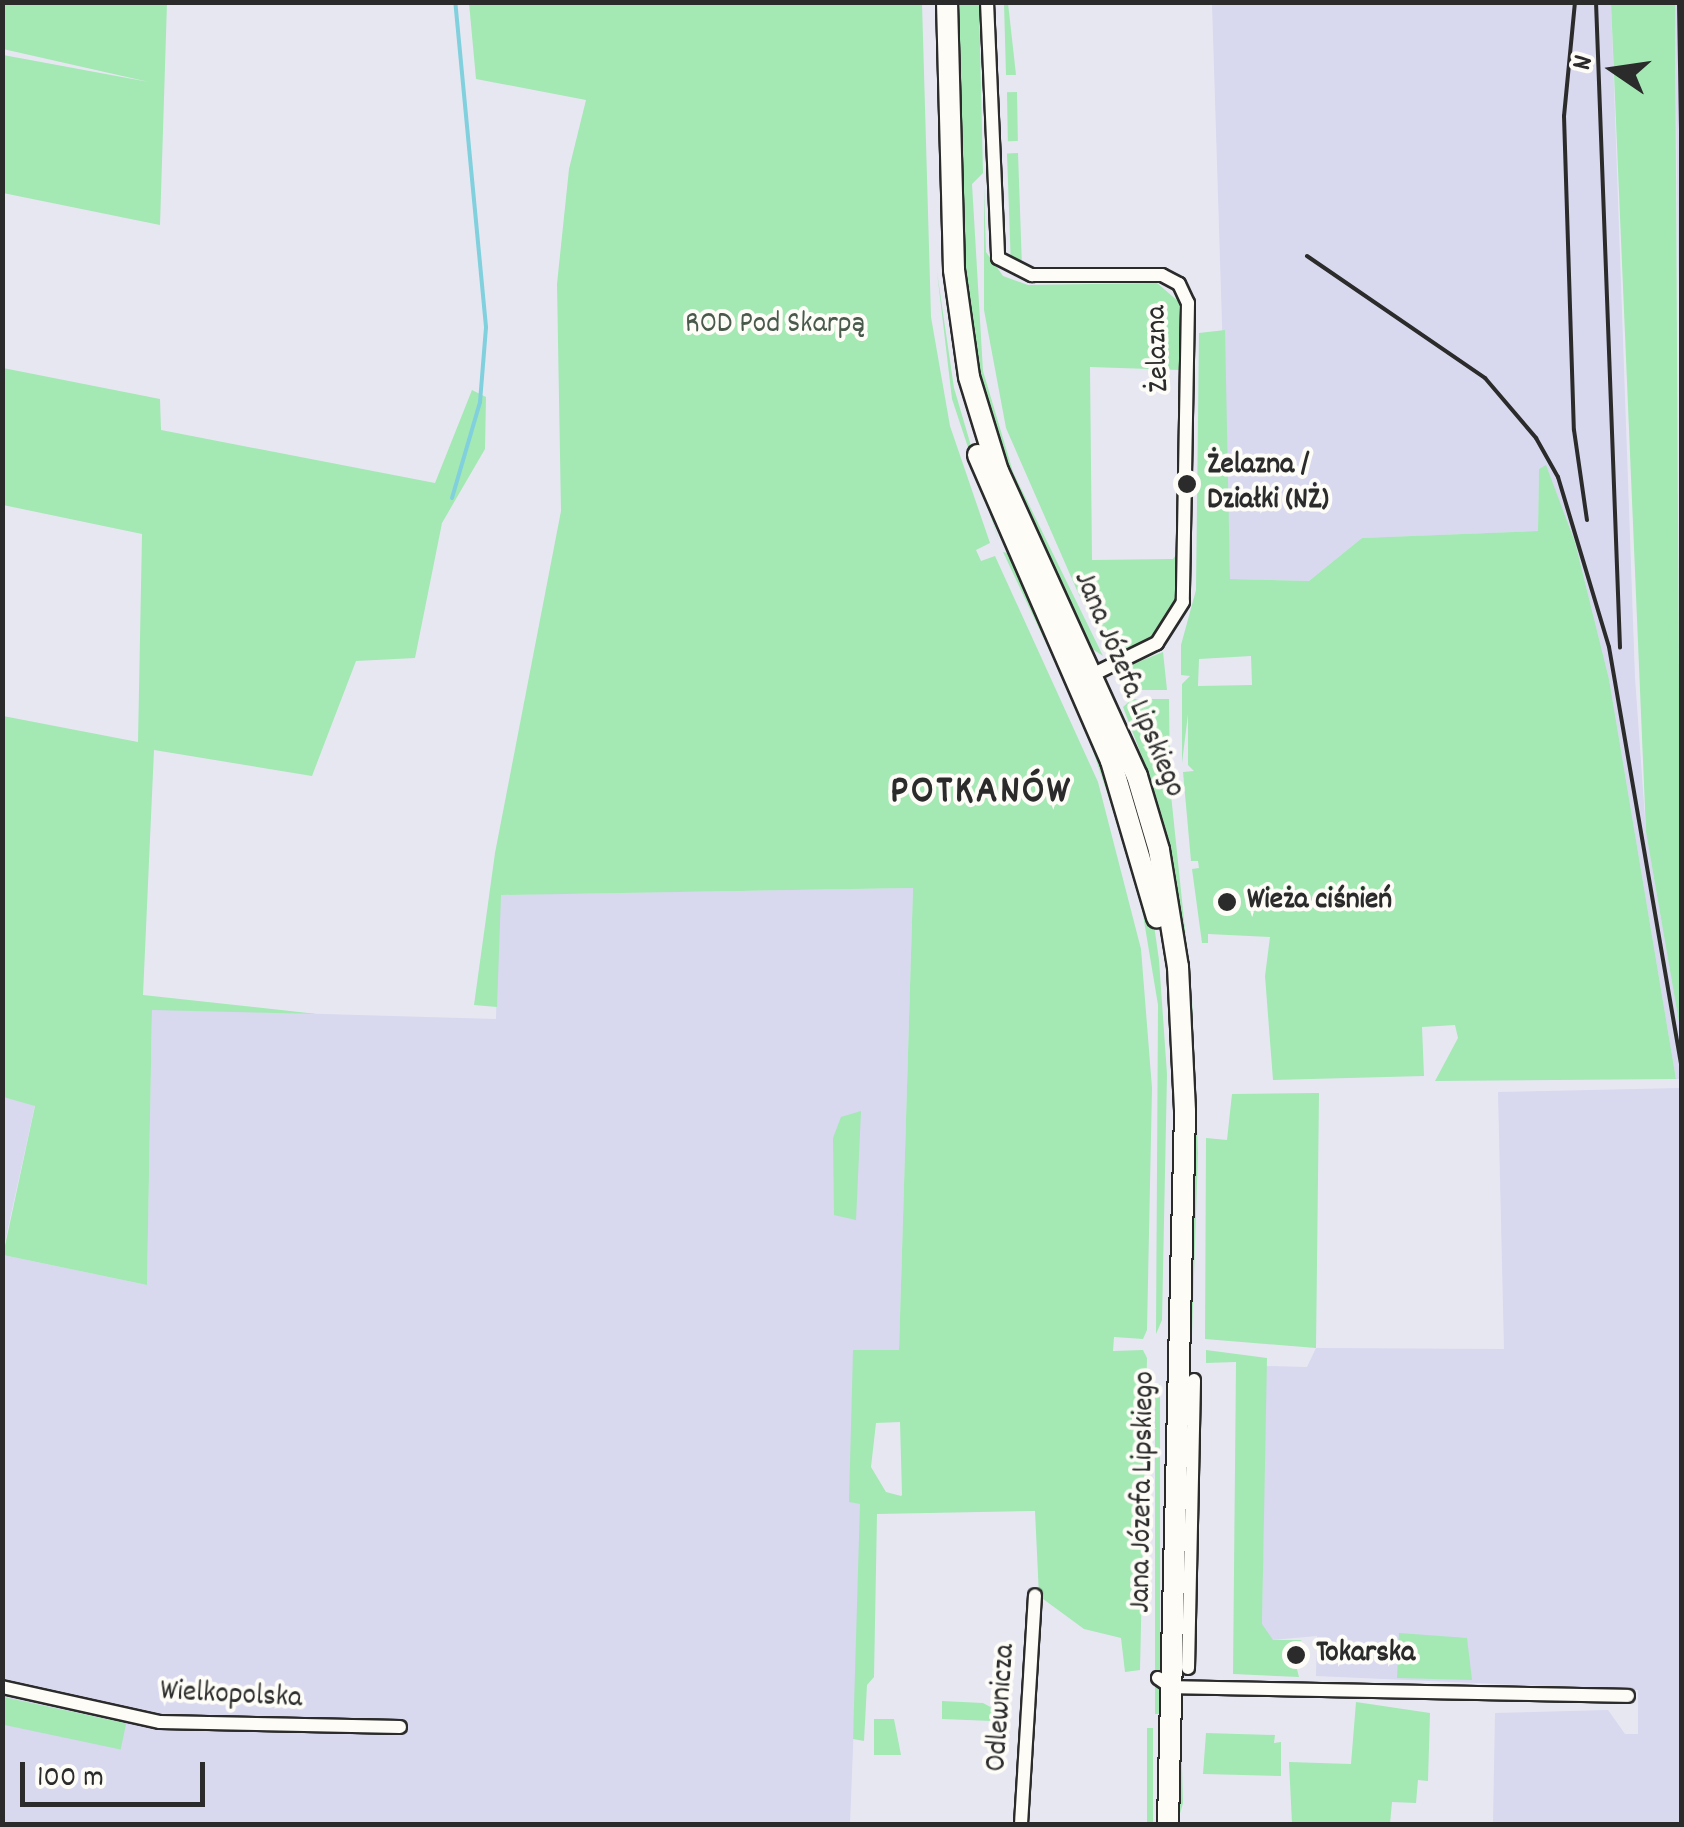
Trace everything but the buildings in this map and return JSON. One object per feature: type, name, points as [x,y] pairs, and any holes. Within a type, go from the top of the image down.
[{"type":"main road","name":"Jana Józefa Lipskiego","points":[[934,2],[942,282],[954,364],[999,516],[1086,678]]},
{"type":"main road","name":"Jana Józefa Lipskiego","points":[[947,2],[953,251],[969,377],[998,471],[1154,828],[1182,1005],[1162,1688],[1154,1824]]},
{"type":"main road","name":"Jana Józefa Lipskiego","points":[[1162,1688],[1168,1824]]},
{"type":"street","name":"Żelazna","points":[[987,2],[998,258],[1032,275],[1158,274],[1180,284],[1188,303],[1184,602],[1157,643],[1086,678]]},
{"type":"street","points":[[1188,1668],[1194,1380]]},
{"type":"street","name":"Odlewnicza","points":[[1021,1824],[1035,1595]]},
{"type":"street","name":"Wielkopolska","points":[[2,1687],[160,1722],[400,1727]]},
{"type":"street","points":[[1162,1688],[1628,1696]]},
{"type":"shaded area","points":[[1212,3],[1611,3],[1635,678],[1646,832],[1681,1034],[1681,1079],[1676,1079],[1609,679],[1575,542],[1546,466],[1539,469],[1538,531],[1362,538],[1309,581],[1230,579]]},
{"type":"shaded area","points":[[1675,3],[1682,3],[1681,367],[1678,256]]},
{"type":"shaded area","points":[[913,888],[899,1351],[854,1350],[850,1502],[860,1503],[860,1569],[850,1824],[3,1824],[3,1255],[147,1285],[152,1009],[496,1019],[500,895]]},
{"type":"shaded area","points":[[1681,1088],[1681,1824],[1493,1824],[1495,1713],[1608,1710],[1625,1734],[1638,1734],[1638,1690],[1316,1676],[1317,1636],[1272,1640],[1262,1625],[1266,1366],[1307,1367],[1316,1348],[1504,1349],[1498,1092]]},
{"type":"shaded area","points":[[3,1097],[35,1105],[3,1251]]},
{"type":"green space","points":[[2,3],[167,3],[160,225],[3,193],[3,55],[149,82],[3,49]]},
{"type":"green space","name":"ROD Pod Skarpą","points":[[469,3],[922,3],[931,317],[950,426],[990,543],[976,550],[981,561],[995,556],[1098,782],[1141,949],[1152,1088],[1147,1330],[1143,1339],[1114,1337],[1113,1351],[1143,1350],[1147,1358],[1140,1670],[1125,1672],[1121,1638],[1084,1629],[1039,1596],[1035,1511],[877,1514],[874,1677],[867,1685],[864,1741],[853,1739],[860,1504],[849,1502],[853,1350],[899,1350],[913,888],[501,895],[497,1007],[474,1005],[495,853],[561,511],[557,284],[569,169],[586,100],[476,79]],"holes":[[[900,1422],[902,1495],[886,1492],[871,1467],[876,1423]]]},
{"type":"green space","points":[[952,3],[979,3],[983,173],[972,184],[983,371],[1013,472],[1103,656],[1091,648],[1022,506],[979,395],[960,281]]},
{"type":"green space","points":[[1004,3],[1008,3],[1016,75],[1006,75]]},
{"type":"green space","points":[[1611,3],[1675,3],[1681,1034],[1646,832]]},
{"type":"green space","points":[[1007,92],[1017,92],[1018,141],[1008,141]]},
{"type":"green space","points":[[1007,153],[1018,153],[1022,260],[1011,260]]},
{"type":"green space","points":[[984,186],[986,252],[1003,276],[1028,285],[1157,283],[1179,302],[1180,370],[1090,367],[1092,560],[1173,559],[1179,551],[1178,596],[1169,618],[1154,635],[1116,655],[1079,595],[1006,428],[984,310]]},
{"type":"green space","points":[[937,272],[954,388],[999,541],[952,399]]},
{"type":"green space","points":[[1225,330],[1230,579],[1309,581],[1362,538],[1538,531],[1539,469],[1546,465],[1575,542],[1609,679],[1676,1079],[1435,1081],[1458,1038],[1455,1025],[1422,1027],[1424,1076],[1273,1080],[1265,976],[1270,937],[1208,934],[1208,943],[1202,943],[1192,869],[1199,868],[1198,861],[1191,861],[1183,772],[1194,771],[1188,765],[1188,714],[1182,763],[1182,684],[1190,676],[1181,675],[1181,645],[1196,590],[1199,333]],"holes":[[[1251,656],[1252,685],[1198,686],[1199,659]]]},
{"type":"green space","points":[[3,368],[160,399],[161,430],[435,483],[472,390],[486,397],[485,449],[442,523],[415,658],[356,661],[312,776],[154,750],[143,995],[317,1014],[152,1010],[147,1285],[3,1255],[35,1106],[3,1097],[3,716],[138,742],[142,534],[3,505]]},
{"type":"green space","points":[[1003,552],[1012,554],[1084,709],[1078,711]]},
{"type":"green space","points":[[1163,652],[1167,690],[1132,690],[1123,668]]},
{"type":"green space","points":[[1132,699],[1169,699],[1170,785],[1192,997],[1198,1153],[1192,1336],[1187,1332],[1190,1061],[1149,775],[1123,707]]},
{"type":"green space","points":[[1089,722],[1154,925],[1159,960],[1167,1074],[1162,1320],[1156,1334],[1158,1005],[1138,885],[1084,724]]},
{"type":"green space","points":[[1319,1093],[1316,1348],[1205,1339],[1206,1138],[1227,1140],[1232,1094]]},
{"type":"green space","points":[[861,1111],[856,1220],[834,1215],[833,1138],[841,1117]]},
{"type":"green space","points":[[1206,1350],[1267,1358],[1262,1624],[1273,1640],[1302,1640],[1291,1646],[1299,1677],[1233,1674],[1236,1362],[1206,1363]]},
{"type":"green space","points":[[1155,1384],[1160,1384],[1160,1714],[1155,1714]]},
{"type":"green space","points":[[1399,1633],[1467,1638],[1472,1680],[1397,1678]]},
{"type":"green space","points":[[3,1697],[126,1723],[121,1750],[2,1724]]},
{"type":"green space","points":[[942,1701],[983,1703],[994,1709],[993,1721],[942,1719]]},
{"type":"green space","points":[[1356,1702],[1430,1713],[1428,1781],[1418,1780],[1416,1803],[1392,1802],[1390,1824],[1292,1824],[1289,1762],[1351,1764]]},
{"type":"green space","points":[[874,1719],[894,1719],[901,1755],[874,1755]]},
{"type":"green space","points":[[1147,1728],[1153,1728],[1153,1824],[1147,1824]]},
{"type":"green space","points":[[1181,1728],[1183,1803],[1177,1824],[1179,1800]]},
{"type":"green space","points":[[1206,1733],[1275,1735],[1274,1743],[1281,1742],[1281,1776],[1203,1774]]},
{"type":"waterway","points":[[452,498],[480,402],[486,327],[455,2]]},
{"type":"railway","points":[[1575,2],[1564,116],[1574,430],[1587,520]]},
{"type":"railway","points":[[1596,2],[1620,648]]},
{"type":"railway","points":[[1679,2],[1682,194]]},
{"type":"railway","points":[[1307,256],[1485,378],[1536,438],[1558,477],[1609,647],[1682,1070]]},
{"type":"place","name":"Żelazna / Działki (NŻ)","points":[[1187,484]]},
{"type":"place","name":"Wieża ciśnień","points":[[1227,902]]},
{"type":"place","name":"Tokarska","points":[[1296,1655]]},
{"type":"district","name":"POTKANÓW","points":[[981,794]]}]
